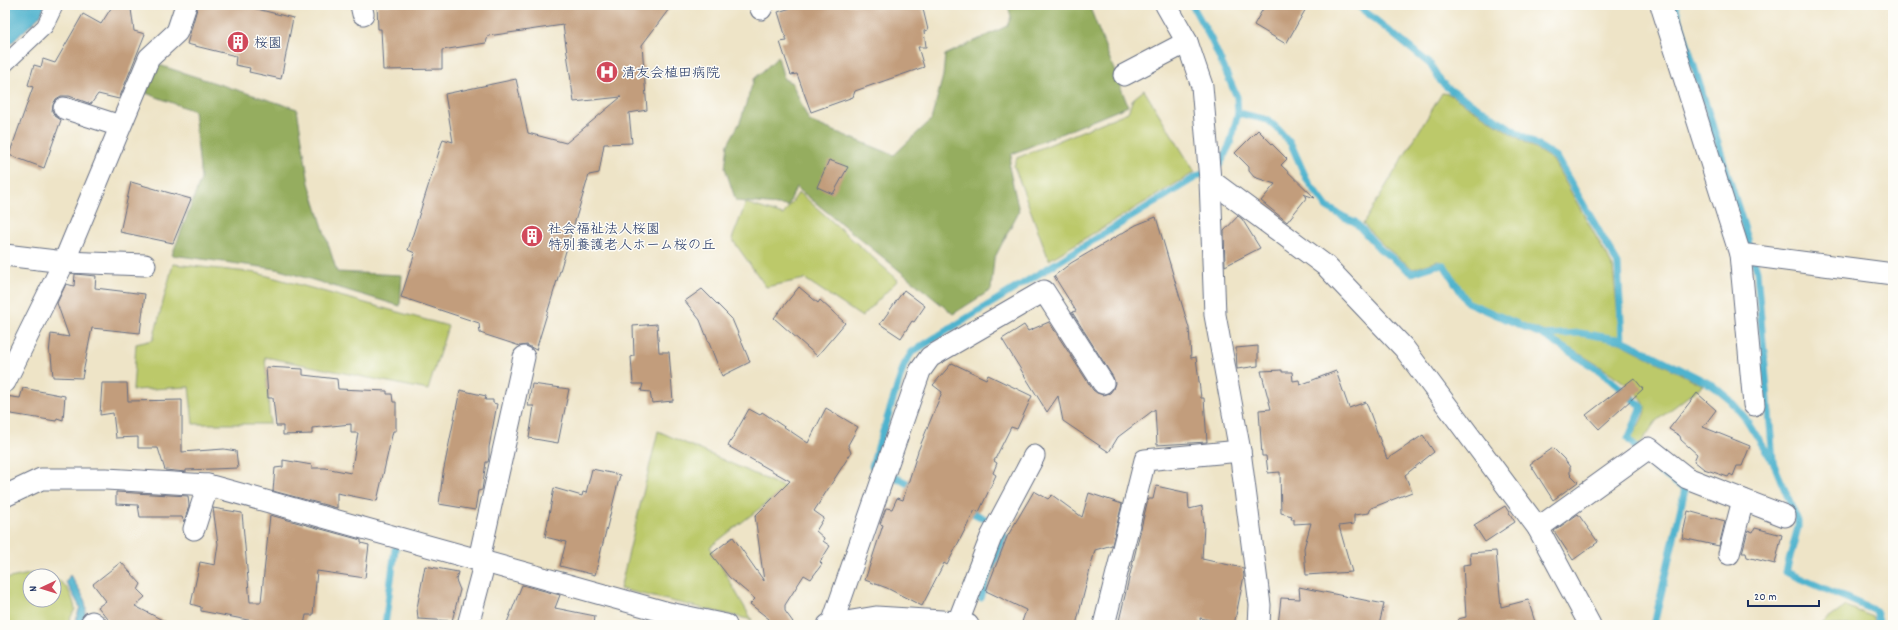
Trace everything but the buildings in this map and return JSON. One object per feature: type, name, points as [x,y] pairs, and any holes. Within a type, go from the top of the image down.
[{"type":"street","points":[[5,64],[45,26],[55,5]]},
{"type":"street","points":[[5,382],[64,262],[149,58],[178,32],[186,5]]},
{"type":"street","points":[[1166,5],[1187,42],[1202,86],[1210,180],[1215,315],[1240,451],[1260,605],[1259,625]]},
{"type":"street","points":[[1661,5],[1740,254],[1754,405]]},
{"type":"street","points":[[1124,75],[1187,42]]},
{"type":"street","points":[[64,108],[120,126]]},
{"type":"street","points":[[1210,180],[1326,266],[1404,348],[1538,528],[1590,625]]},
{"type":"street","points":[[5,254],[64,262],[145,266]]},
{"type":"street","points":[[1740,254],[1893,274]]},
{"type":"street","points":[[1034,456],[991,537],[963,624],[873,621],[830,625],[920,371],[930,357],[1044,291],[1103,383]]},
{"type":"street","points":[[468,625],[524,357]]},
{"type":"street","points":[[1538,528],[1649,448],[1687,478],[1785,516]]},
{"type":"street","points":[[1104,625],[1145,460],[1240,451]]},
{"type":"street","points":[[5,496],[41,480],[106,479],[208,485],[670,613],[726,625]]},
{"type":"street","points":[[194,529],[208,485]]},
{"type":"street","points":[[1729,554],[1743,500]]},
{"type":"street","points":[[90,625],[92,622],[96,625]]},
{"type":"green space","points":[[1008,5],[1089,5],[1128,106],[1012,154],[1009,167],[1019,211],[994,259],[991,290],[953,314],[796,187],[788,206],[736,201],[725,168],[728,144],[740,122],[754,79],[778,57],[784,79],[792,83],[809,121],[894,155],[931,120],[943,76],[945,55],[1007,26],[1011,17]]},
{"type":"green space","points":[[159,65],[297,109],[309,183],[337,272],[402,275],[400,306],[276,269],[172,255],[201,179],[194,111],[146,93]]},
{"type":"green space","points":[[1144,90],[1195,172],[1049,260],[1014,166],[1017,158],[1128,112],[1133,99]]},
{"type":"green space","points":[[1442,93],[1449,94],[1553,160],[1613,267],[1620,337],[1583,331],[1544,332],[1468,300],[1446,263],[1438,261],[1413,269],[1384,246],[1363,224]]},
{"type":"green space","points":[[799,192],[898,280],[862,317],[805,279],[766,287],[732,239],[746,203],[783,215]]},
{"type":"green space","points":[[173,264],[257,273],[448,326],[428,390],[265,357],[270,424],[193,424],[189,387],[133,390],[136,344],[153,340]]},
{"type":"green space","points":[[1555,335],[1580,335],[1620,343],[1703,385],[1656,421],[1639,446],[1631,438],[1645,411],[1645,407],[1641,399],[1633,390],[1606,370],[1555,340]]},
{"type":"green space","points":[[658,431],[786,488],[710,547],[752,620],[620,589]]},
{"type":"green space","points":[[22,575],[22,608],[62,608],[62,583],[69,591],[75,609],[67,625],[5,625],[5,579]]},
{"type":"green space","points":[[1846,606],[1873,617],[1876,625],[1820,625]]},
{"type":"water","points":[[5,5],[45,5],[41,15],[5,49]]},
{"type":"water","points":[[70,575],[81,593],[86,605],[86,611],[81,625],[74,625],[80,607],[66,582]]},
{"type":"waterway","points":[[915,487],[872,466],[904,365],[912,352],[1196,177],[1220,164],[1230,144],[1238,113],[1237,97],[1211,39],[1192,5]]},
{"type":"waterway","points":[[1357,5],[1430,64],[1441,82],[1452,91],[1556,157],[1618,264],[1622,340]]},
{"type":"waterway","points":[[1675,5],[1757,271],[1773,460]]},
{"type":"waterway","points":[[1238,113],[1268,120],[1278,129],[1291,144],[1307,180],[1327,207],[1355,222],[1380,249],[1412,273],[1437,265],[1444,265],[1467,302],[1543,335],[1600,371],[1642,407],[1628,439],[1654,468],[1685,489],[1654,625]]},
{"type":"waterway","points":[[1543,335],[1580,333],[1622,340],[1712,385],[1730,400],[1746,419],[1773,462],[1798,521],[1798,527],[1786,572],[1876,611],[1880,625]]},
{"type":"waterway","points":[[965,509],[987,520],[1004,536],[981,598]]},
{"type":"waterway","points":[[385,625],[395,549]]},
{"type":"place","name":"桜園","points":[[238,42]]},
{"type":"place","name":"清友会植田病院","points":[[607,72]]},
{"type":"place","name":"社会福祉法人桜園 特別養護老人ホーム桜の丘","points":[[532,236]]}]
